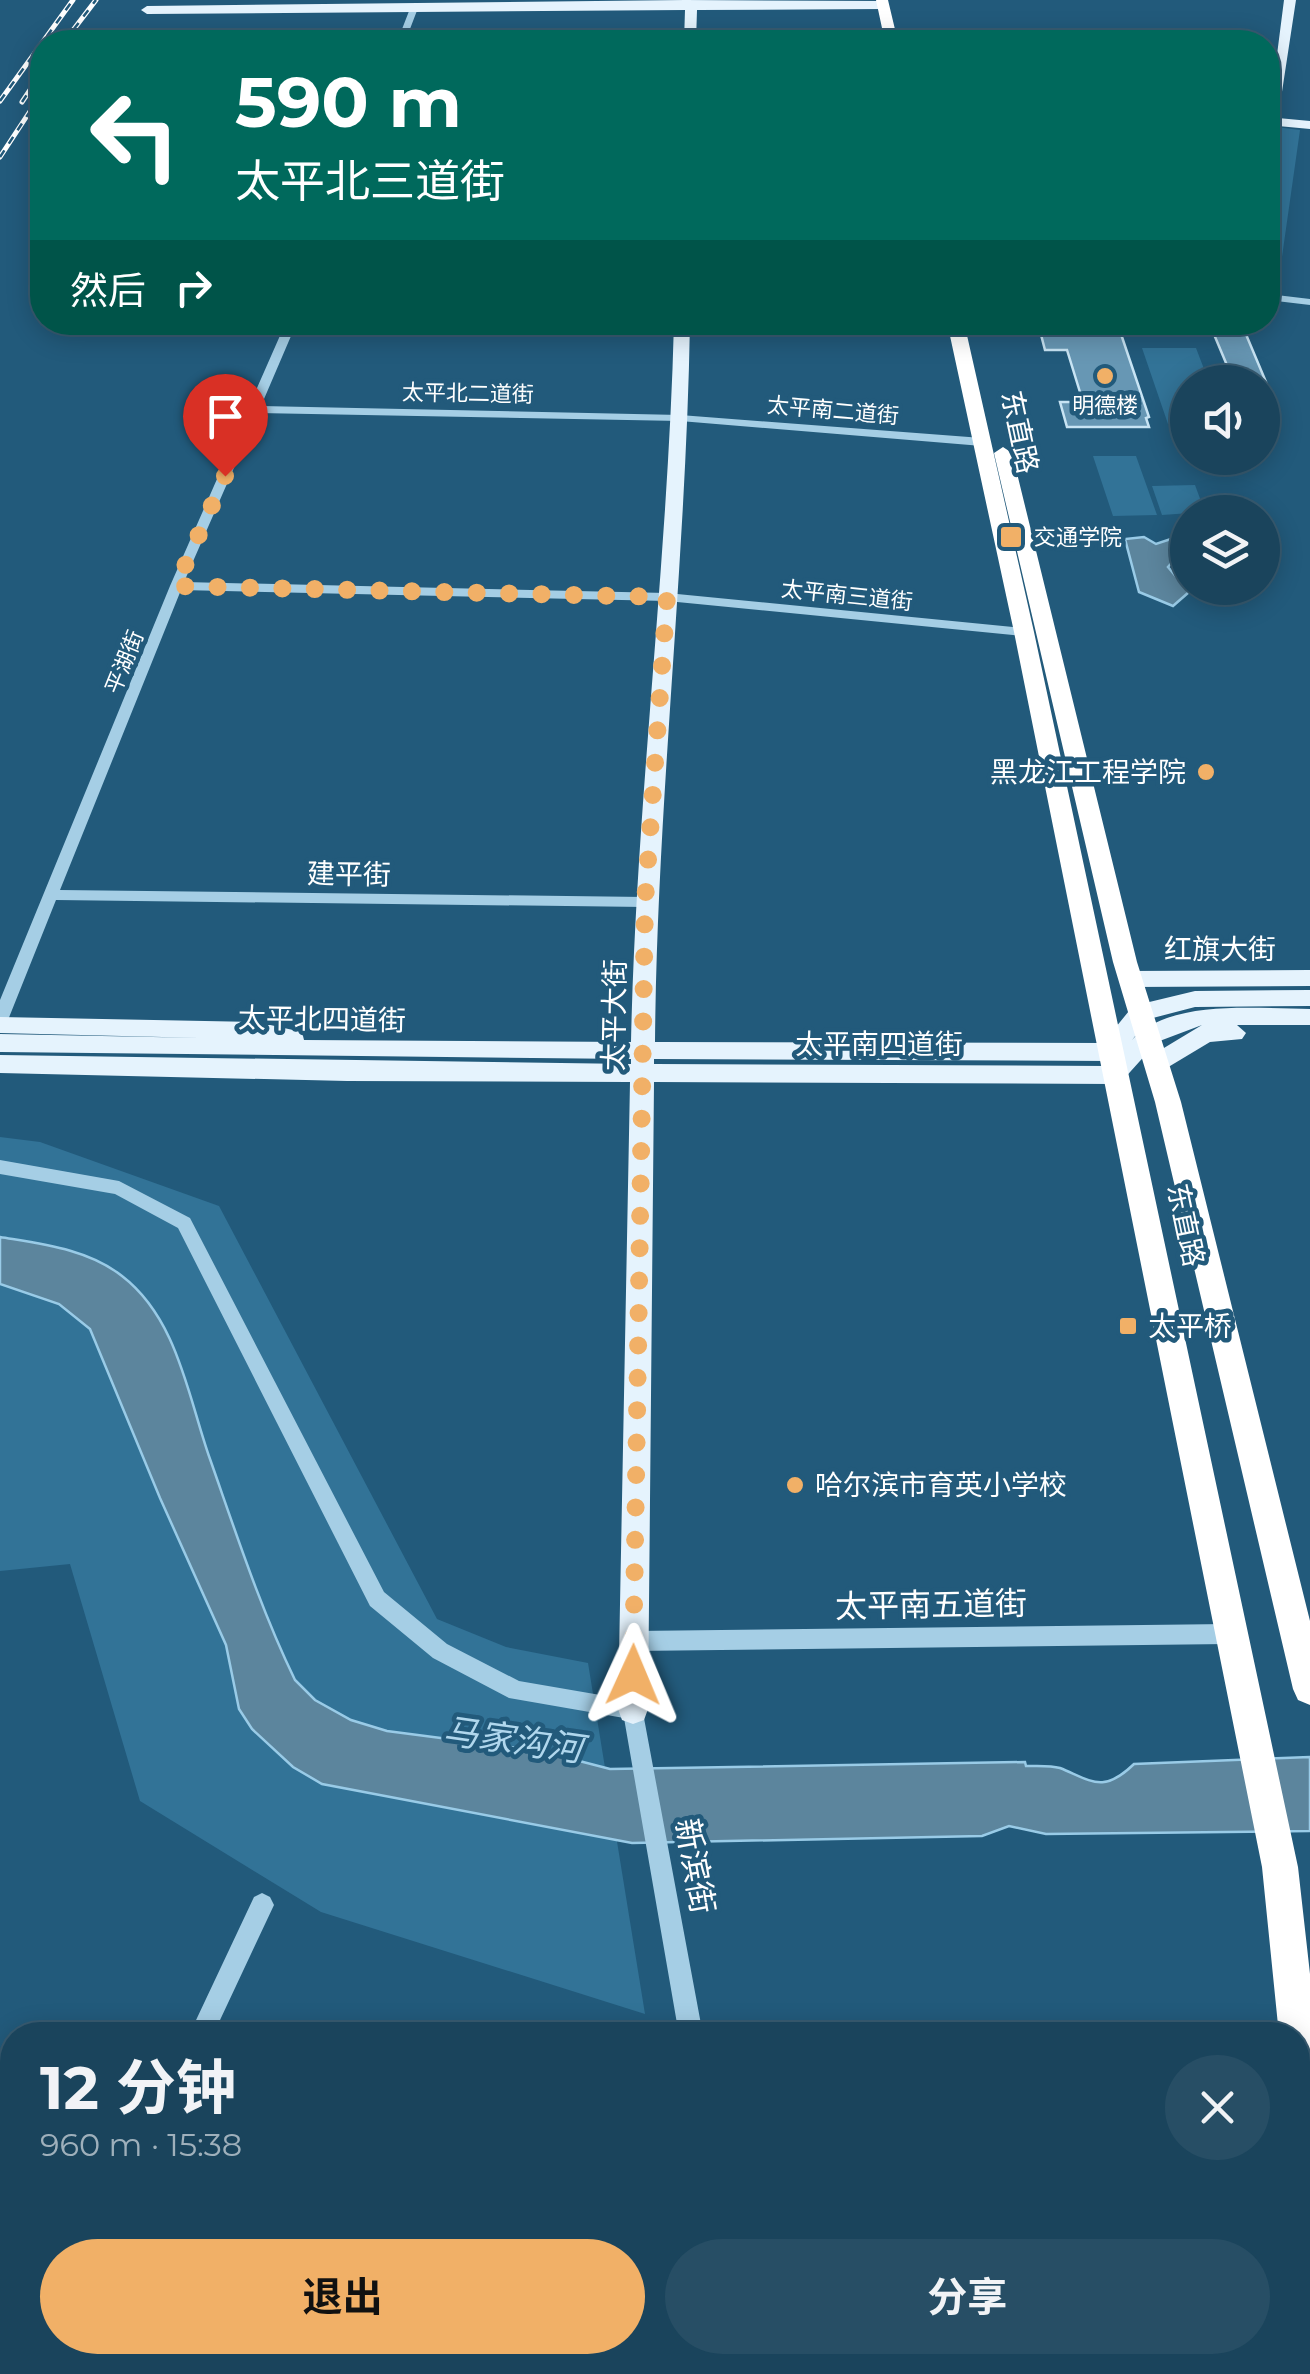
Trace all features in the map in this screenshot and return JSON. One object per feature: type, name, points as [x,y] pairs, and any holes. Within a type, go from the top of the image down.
[{"type":"highway","points":[[888,2],[891,30]]},
{"type":"highway","points":[[888,2],[901,30]]},
{"type":"highway","name":"东直路","points":[[958,335],[1024,632],[1228,1634],[1280,1867],[1297,2022]]},
{"type":"highway","name":"东直路","points":[[976,335],[1130,979],[1157,1063],[1310,1689]]},
{"type":"main road","points":[[1280,60],[1290,0]]},
{"type":"main road","points":[[147,10],[370,4],[414,8],[542,3],[888,2]]},
{"type":"main road","points":[[690,30],[691,3]]},
{"type":"main road","points":[[1280,122],[1310,125]]},
{"type":"main road","name":"太平大街","points":[[633,1709],[645,902],[680,418],[682,335]]},
{"type":"main road","name":"红旗大街","points":[[1130,979],[1310,978]]},
{"type":"main road","name":"红旗大街","points":[[1198,1008],[1310,998]]},
{"type":"main road","points":[[1112,1063],[1145,1024],[1198,1008],[1310,1017]]},
{"type":"main road","points":[[0,1022],[257,1030],[363,1050]]},
{"type":"main road","points":[[1157,1063],[1206,1032],[1310,1034]]},
{"type":"main road","name":"太平北四道街","points":[[0,1043],[246,1058],[347,1072],[644,1062]]},
{"type":"main road","name":"太平北四道街","points":[[0,1064],[246,1058],[363,1050],[644,1062]]},
{"type":"main road","name":"太平南四道街","points":[[644,1062],[1112,1063]]},
{"type":"main road","points":[[0,1080],[232,1084],[347,1072]]},
{"type":"street","points":[[406,30],[414,8]]},
{"type":"street","points":[[1280,298],[1310,302]]},
{"type":"street","name":"平湖街","points":[[0,1022],[176,586],[286,335]]},
{"type":"street","name":"太平北二道街","points":[[254,409],[680,418]]},
{"type":"street","name":"太平南二道街","points":[[680,418],[982,442]]},
{"type":"street","name":"太平南三道街","points":[[176,586],[667,597],[1024,632]]},
{"type":"street","name":"建平街","points":[[52,895],[645,902]]},
{"type":"street","points":[[0,1167],[119,1188],[184,1223],[378,1599],[440,1651],[517,1691],[633,1709]]},
{"type":"street","name":"太平南五道街","points":[[634,1642],[1228,1634]]},
{"type":"street","name":"新滨街","points":[[633,1709],[688,2022]]},
{"type":"street","points":[[206,2022],[262,1905]]},
{"type":"shaded area","points":[[1280,128],[1300,130],[1280,271]]},
{"type":"shaded area","points":[[1142,348],[1196,348],[1202,365],[1170,365],[1168,424]]},
{"type":"shaded area","points":[[1093,456],[1136,456],[1157,515],[1113,516]]},
{"type":"shaded area","points":[[1195,485],[1199,495],[1170,495],[1170,514],[1162,515],[1152,486]]},
{"type":"shaded area","points":[[1144,537],[1156,544],[1170,539],[1170,605],[1139,592],[1125,539]]},
{"type":"shaded area","points":[[0,1137],[40,1142],[219,1206],[437,1619],[506,1647],[588,1663],[645,2014],[321,1912],[140,1801],[70,1564],[0,1571]]},
{"type":"shaded area","points":[[0,1237],[64,1249],[109,1267],[141,1294],[156,1314],[179,1360],[250,1571],[295,1680],[315,1700],[351,1720],[387,1731],[541,1751],[610,1769],[1025,1762],[1026,1766],[1060,1768],[1105,1782],[1134,1764],[1310,1757],[1310,1831],[1046,1834],[1009,1826],[982,1836],[632,1843],[322,1784],[293,1767],[252,1729],[239,1709],[226,1645],[90,1329],[59,1304],[0,1284]]},
{"type":"building","name":"明德楼","points":[[1041,335],[1120,335],[1149,427],[1067,427],[1060,402],[1083,402],[1067,350],[1045,350]]},
{"type":"building","points":[[1214,335],[1246,335],[1259,365],[1227,365]]},
{"type":"railway","points":[[51,30],[73,0]]},
{"type":"railway","points":[[73,30],[96,0]]},
{"type":"railway","points":[[0,101],[30,59]]},
{"type":"railway","points":[[22,102],[30,90]]},
{"type":"railway","points":[[0,157],[30,111]]},
{"type":"place","name":"明德楼","points":[[1105,376]]},
{"type":"place","name":"交通学院","points":[[1011,537]]},
{"type":"place","name":"黑龙江工程学院","points":[[1206,772]]},
{"type":"place","name":"太平桥","points":[[1128,1326]]},
{"type":"place","name":"哈尔滨市育英小学校","points":[[795,1485]]},
{"type":"route","points":[[225,476],[176,586],[667,597],[645,902],[633,1675]]},
{"type":"water label","name":"马家沟河","points":[[513,1740]]}]
